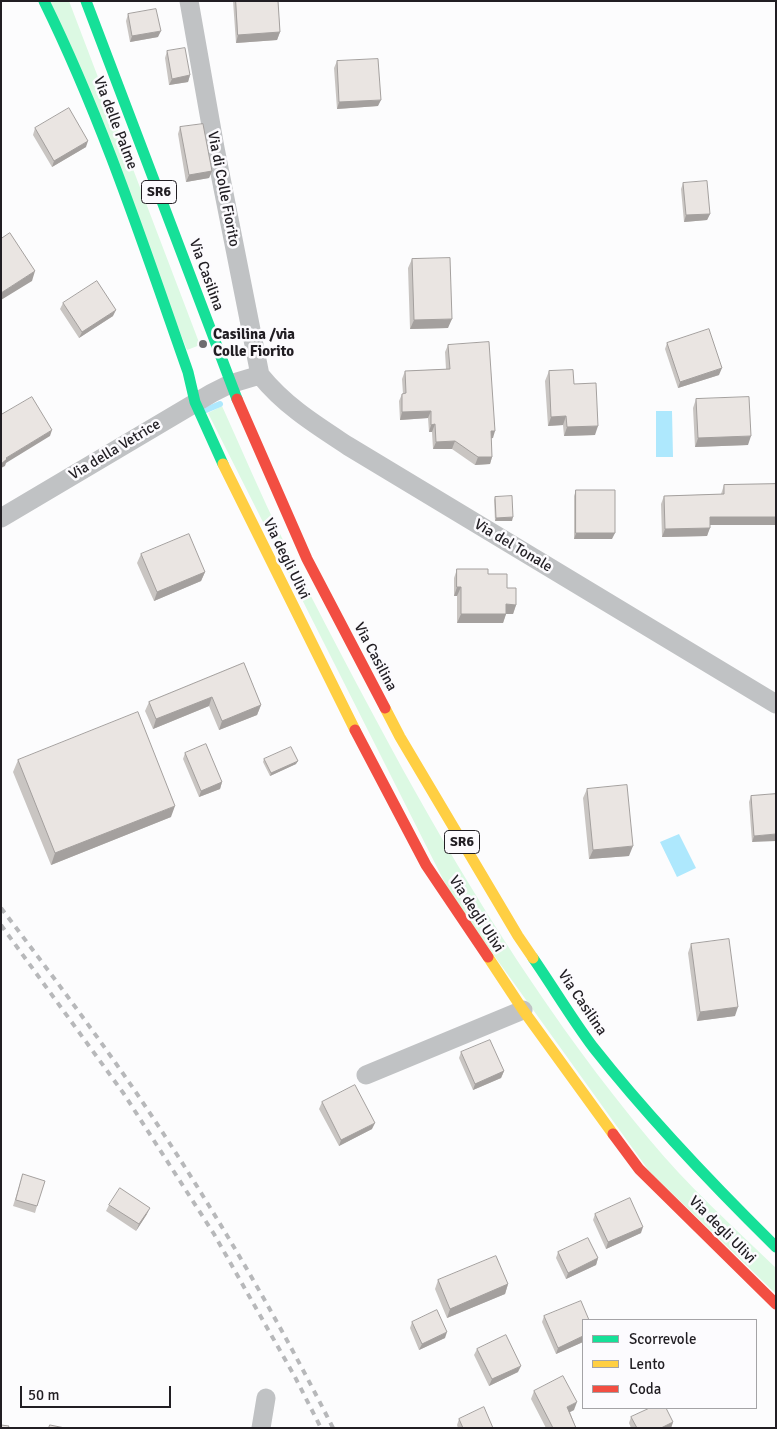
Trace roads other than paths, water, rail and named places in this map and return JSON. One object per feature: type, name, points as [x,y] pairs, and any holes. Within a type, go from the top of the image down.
[{"type":"street","name":"Via delle Palme","points":[[44,1],[79,72],[99,120],[188,372],[195,402]]},
{"type":"street","name":"Via Casilina","points":[[86,1],[122,90],[230,384],[315,576],[400,737],[518,936],[592,1045],[652,1119],[720,1193],[776,1247]]},
{"type":"street","name":"Via di Colle Fiorito","points":[[189,1],[215,148],[260,375]]},
{"type":"street","name":"Via della Vetrice","points":[[1,518],[195,402],[230,384],[260,375]]},
{"type":"street","name":"Via del Tonale","points":[[260,375],[272,390],[290,407],[348,446],[776,704]]},
{"type":"street","name":"Via degli Ulivi","points":[[195,402],[234,488],[335,692],[426,865],[523,1010],[639,1169],[776,1304]]},
{"type":"street","points":[[366,1075],[523,1010]]},
{"type":"street","points":[[261,1428],[266,1398]]},
{"type":"water","points":[[656,411],[672,411],[673,457],[656,457]]},
{"type":"water","points":[[679,834],[696,868],[677,877],[660,842]]},
{"type":"waterway","points":[[206,410],[220,404]]},
{"type":"railway","points":[[1,908],[117,1065],[187,1171],[239,1255],[311,1384],[333,1428]]},
{"type":"railway","points":[[1,925],[124,1094],[214,1234],[295,1377],[321,1428]]},
{"type":"place","name":"Casilina /via Colle Fiorito","points":[[203,344]]}]
